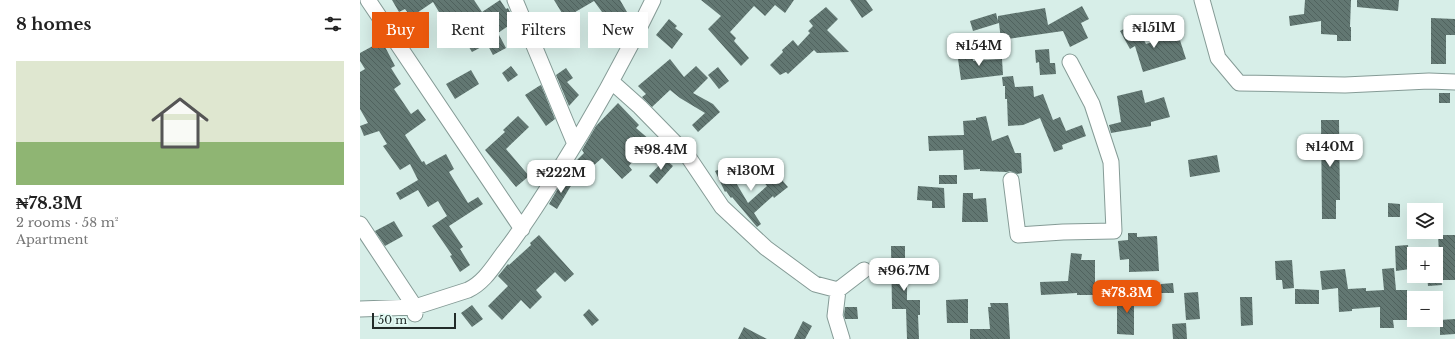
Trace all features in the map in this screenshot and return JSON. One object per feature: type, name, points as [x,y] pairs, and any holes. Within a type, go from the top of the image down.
[{"type":"street","points":[[368,0],[522,229]]},
{"type":"street","points":[[515,0],[575,144]]},
{"type":"street","points":[[360,309],[415,312],[476,287],[522,229],[575,144],[612,82],[653,0]]},
{"type":"street","points":[[1202,0],[1218,58],[1239,83],[1345,86],[1430,81],[1455,82]]},
{"type":"street","points":[[1011,180],[1018,235],[1114,230],[1111,162],[1092,104],[1070,62]]},
{"type":"street","points":[[612,82],[640,107],[687,155],[722,207],[766,248],[815,284],[838,290]]},
{"type":"street","points":[[360,224],[415,312]]},
{"type":"street","points":[[842,339],[835,316],[838,290],[864,270]]},
{"type":"building","points":[[392,0],[474,0],[482,12],[439,12],[433,2],[418,12],[407,12],[405,9],[399,12]]},
{"type":"building","points":[[500,0],[510,12],[507,12],[507,27],[499,32],[499,12],[482,12]]},
{"type":"building","points":[[554,0],[620,0],[627,12],[602,12],[594,1],[575,12],[561,12]]},
{"type":"building","points":[[701,0],[794,0],[785,13],[775,5],[765,16],[754,6],[730,32],[736,38],[734,41],[749,58],[741,66],[708,29],[721,16]]},
{"type":"building","points":[[850,0],[866,0],[873,10],[862,18]]},
{"type":"building","points":[[1305,0],[1351,0],[1351,41],[1337,41],[1337,35],[1321,34],[1321,21],[1290,26],[1289,16],[1304,14]]},
{"type":"building","points":[[1357,0],[1399,0],[1398,11],[1357,7]]},
{"type":"building","points":[[1082,6],[1089,19],[1081,23],[1088,38],[1070,47],[1063,31],[1001,40],[999,23],[973,31],[970,21],[996,13],[998,21],[998,16],[1045,8],[1048,25]]},
{"type":"building","points":[[826,7],[838,19],[827,30],[849,52],[817,53],[814,50],[788,74],[786,72],[780,75],[770,65],[783,52],[782,50],[793,40],[798,46],[810,33],[808,31],[813,26],[809,21]]},
{"type":"building","points":[[1431,18],[1455,19],[1455,35],[1446,35],[1446,64],[1431,64]]},
{"type":"building","points":[[669,19],[677,26],[675,28],[683,34],[672,49],[656,35]]},
{"type":"building","points":[[1135,23],[1146,44],[1178,34],[1186,59],[1143,72],[1135,46],[1130,49],[1120,31]]},
{"type":"building","points":[[499,35],[506,48],[493,55],[489,48],[499,48]]},
{"type":"building","points":[[372,46],[372,48],[386,48],[395,66],[391,68],[401,84],[394,89],[411,114],[418,109],[426,120],[405,135],[422,162],[424,161],[426,165],[446,154],[454,169],[449,172],[468,203],[478,197],[483,204],[449,226],[463,247],[460,249],[470,265],[460,272],[450,256],[452,255],[432,226],[447,216],[438,201],[428,207],[418,190],[400,200],[396,193],[418,180],[410,164],[400,170],[383,146],[387,144],[379,131],[364,136],[360,126],[368,123],[360,109],[360,72],[365,69],[360,61],[360,53]]},
{"type":"building","points":[[964,47],[972,47],[973,61],[1002,59],[1003,75],[961,80],[958,59],[964,59]]},
{"type":"building","points":[[469,48],[480,48],[472,52]]},
{"type":"building","points":[[1049,49],[1050,63],[1055,63],[1056,74],[1040,75],[1039,62],[1036,63],[1035,50]]},
{"type":"building","points":[[670,59],[684,77],[696,66],[708,78],[693,93],[713,104],[720,112],[698,132],[692,125],[705,113],[670,90],[652,107],[642,97],[646,94],[638,86]]},
{"type":"building","points":[[511,66],[518,75],[508,82],[502,73]]},
{"type":"building","points":[[718,67],[729,81],[719,89],[708,75]]},
{"type":"building","points":[[566,68],[573,78],[567,82],[579,95],[569,106],[556,75]]},
{"type":"building","points":[[471,70],[479,84],[455,99],[446,84]]},
{"type":"building","points":[[1013,76],[1015,87],[1033,86],[1034,97],[1043,94],[1053,120],[1060,117],[1066,131],[1082,125],[1086,136],[1062,145],[1063,149],[1054,152],[1040,118],[1023,125],[1008,126],[1007,99],[1005,99],[1005,86],[1003,86],[1002,77]]},
{"type":"building","points":[[541,85],[555,119],[546,126],[525,95]]},
{"type":"building","points":[[1142,90],[1145,103],[1164,97],[1170,117],[1151,122],[1151,126],[1111,133],[1109,125],[1121,122],[1117,96]]},
{"type":"building","points":[[1439,93],[1450,93],[1450,103],[1439,103]]},
{"type":"building","points":[[618,103],[639,125],[636,128],[650,140],[629,166],[632,170],[622,179],[602,158],[584,174],[574,163],[584,153],[582,150],[596,126]]},
{"type":"building","points":[[518,116],[529,127],[506,149],[529,176],[516,187],[485,150],[505,132],[503,130]]},
{"type":"building","points":[[986,116],[992,141],[1008,135],[1015,153],[1021,153],[1022,173],[1017,174],[1010,171],[980,171],[980,169],[964,170],[963,150],[929,151],[928,136],[964,135],[963,121],[976,120],[976,118]]},
{"type":"building","points":[[1321,120],[1339,120],[1340,200],[1336,200],[1336,219],[1322,219]]},
{"type":"building","points":[[1217,155],[1220,172],[1190,177],[1188,160]]},
{"type":"building","points":[[665,159],[673,166],[657,184],[649,176]]},
{"type":"building","points":[[728,166],[748,203],[767,186],[761,179],[770,172],[778,181],[781,179],[788,187],[774,198],[773,196],[754,213],[761,224],[757,227],[732,197],[731,198],[726,191],[725,192],[715,171]]},
{"type":"building","points":[[939,175],[957,175],[957,184],[939,184]]},
{"type":"building","points":[[564,178],[572,184],[557,209],[549,204]]},
{"type":"building","points":[[918,186],[944,188],[945,208],[932,208],[932,201],[917,200]]},
{"type":"building","points":[[963,193],[973,193],[973,199],[986,198],[988,222],[962,222]]},
{"type":"building","points":[[1388,203],[1400,204],[1400,217],[1388,217]]},
{"type":"building","points":[[394,221],[403,236],[385,246],[375,231]]},
{"type":"building","points":[[1128,233],[1137,233],[1137,237],[1157,236],[1159,271],[1129,272],[1129,259],[1120,260],[1118,241],[1128,240]]},
{"type":"building","points":[[539,235],[574,274],[565,282],[555,272],[536,290],[542,297],[530,309],[521,300],[502,320],[488,306],[508,286],[498,276],[508,264],[509,265],[531,245],[530,243]]},
{"type":"building","points":[[1443,235],[1455,235],[1455,280],[1443,280],[1443,247],[1439,247],[1438,239],[1443,239]]},
{"type":"building","points":[[1408,245],[1407,269],[1396,271],[1395,246]]},
{"type":"building","points":[[891,246],[905,246],[907,300],[920,300],[920,315],[918,315],[919,339],[907,339],[906,309],[892,309]]},
{"type":"building","points":[[1071,253],[1082,254],[1081,260],[1095,260],[1095,295],[1077,295],[1077,293],[1041,295],[1040,282],[1068,281]]},
{"type":"building","points":[[1292,260],[1294,288],[1283,289],[1282,280],[1276,280],[1275,261]]},
{"type":"building","points":[[1394,268],[1396,290],[1407,290],[1407,320],[1393,320],[1394,328],[1380,328],[1380,307],[1352,309],[1352,311],[1339,312],[1338,288],[1322,290],[1320,271],[1345,269],[1348,289],[1366,288],[1366,291],[1384,290],[1382,269]]},
{"type":"building","points":[[1173,283],[1174,293],[1161,293],[1161,284]]},
{"type":"building","points":[[1428,283],[1442,283],[1442,285],[1428,286]]},
{"type":"building","points":[[1295,289],[1319,290],[1319,304],[1295,304]]},
{"type":"building","points":[[1198,292],[1200,319],[1186,320],[1184,293]]},
{"type":"building","points":[[1138,293],[1139,302],[1134,302],[1134,335],[1117,334],[1117,306],[1120,306],[1120,294]]},
{"type":"building","points":[[1240,297],[1252,297],[1253,325],[1241,326]]},
{"type":"building","points":[[968,299],[968,323],[947,323],[946,300]]},
{"type":"building","points":[[990,303],[1008,303],[1010,339],[970,339],[970,329],[990,329],[988,307],[991,307]]},
{"type":"building","points":[[472,305],[483,319],[472,327],[461,313]]},
{"type":"building","points":[[845,307],[857,307],[858,319],[845,319]]},
{"type":"building","points":[[589,309],[599,320],[592,326],[583,315]]},
{"type":"building","points":[[1455,319],[1455,334],[1440,335],[1440,327],[1443,327],[1443,320]]},
{"type":"building","points":[[803,321],[812,326],[805,339],[794,339]]},
{"type":"building","points":[[1186,323],[1187,339],[1173,339],[1172,324]]},
{"type":"building","points":[[744,327],[767,339],[738,339]]}]
